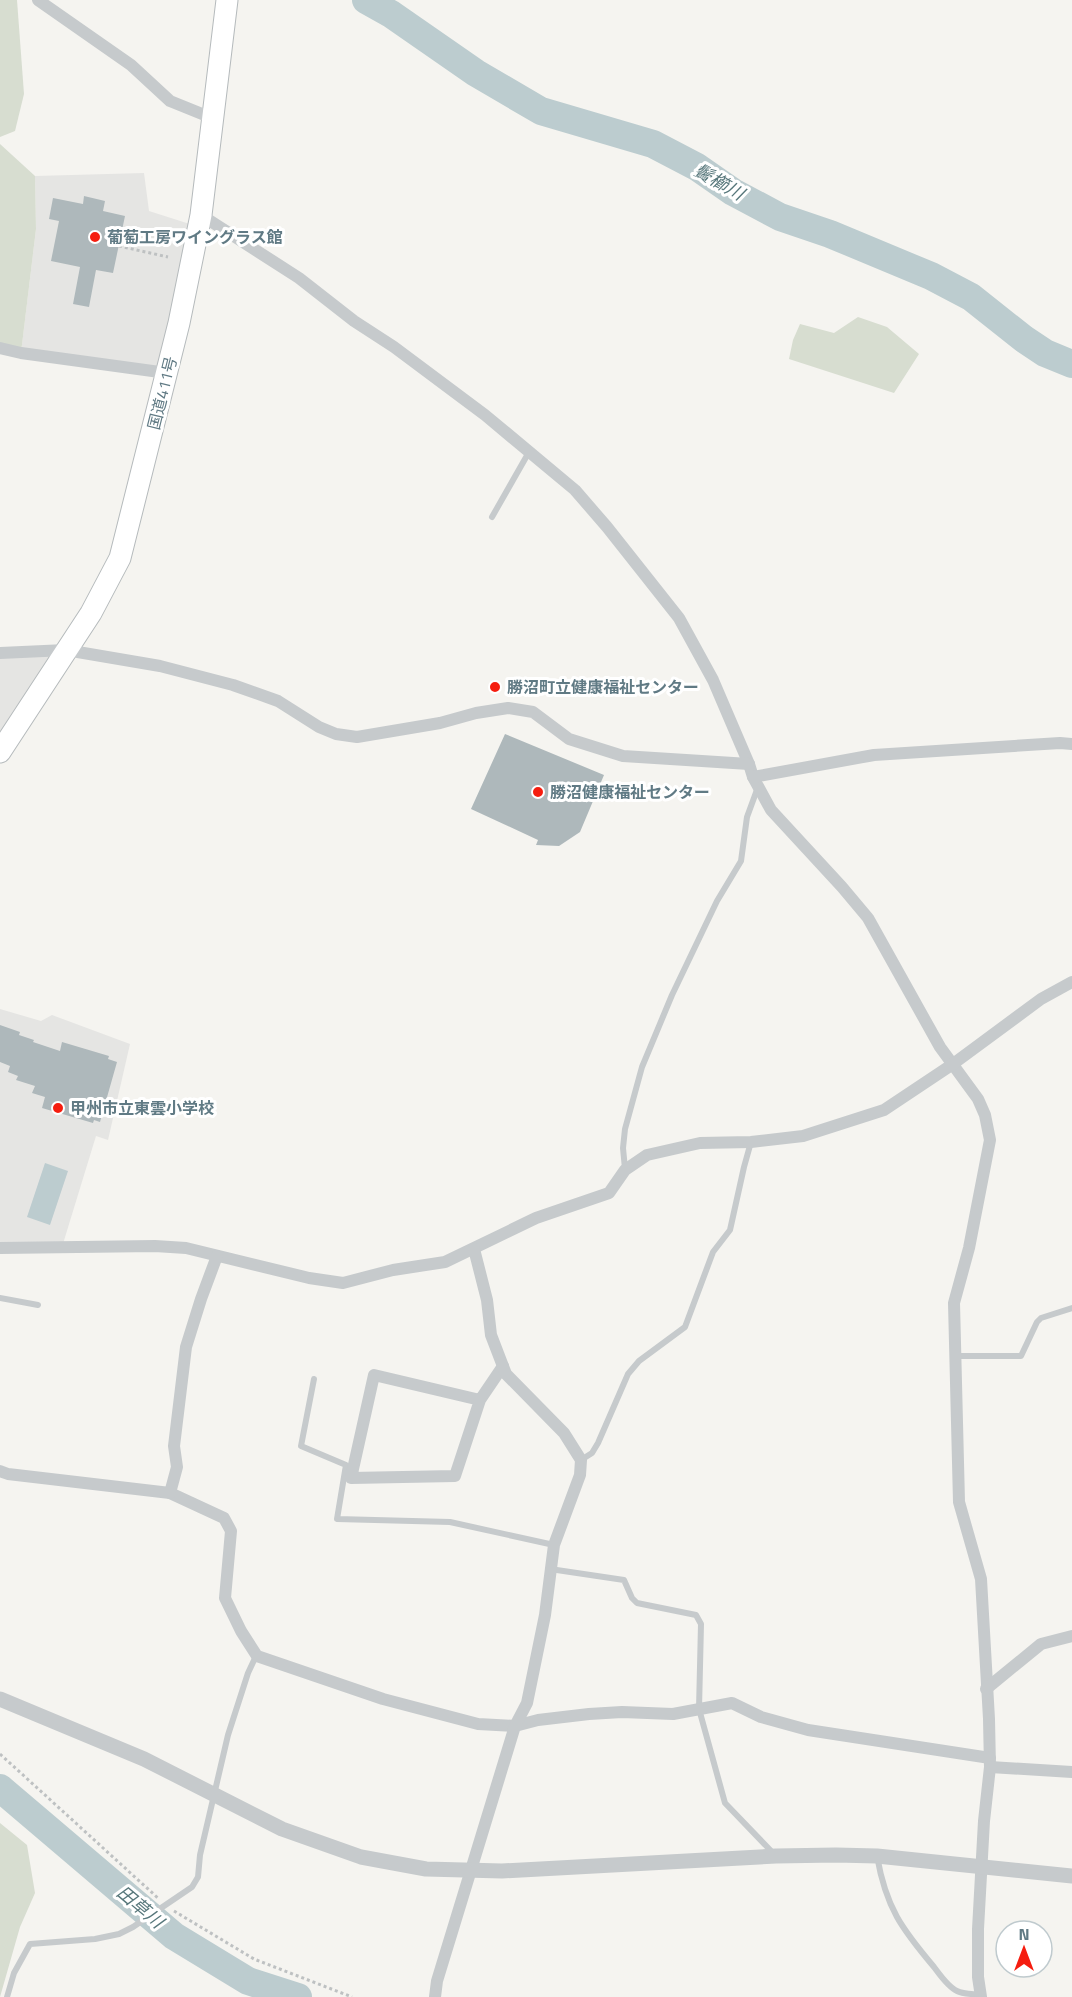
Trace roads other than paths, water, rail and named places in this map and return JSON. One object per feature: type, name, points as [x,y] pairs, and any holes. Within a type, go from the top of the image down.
[{"type":"highway","name":"国道411号","points":[[0,752],[91,613],[120,558],[167,374],[201,215],[227,0]]},
{"type":"street","points":[[38,0],[131,65],[170,101],[212,118]]},
{"type":"street","points":[[201,215],[299,278],[354,321],[394,347],[485,415],[575,490],[621,543],[679,618],[713,680],[755,782],[771,810],[868,918],[940,1047],[978,1099],[985,1115],[990,1140],[969,1248],[954,1303],[959,1502],[981,1579],[990,1762],[981,1867],[978,1965],[981,1996]]},
{"type":"street","points":[[0,348],[167,374]]},
{"type":"street","points":[[0,653],[66,650],[160,666],[234,685],[278,701],[319,727],[336,734],[357,737],[440,723],[476,713],[508,708],[533,712],[569,739],[623,756],[749,764]]},
{"type":"street","points":[[755,782],[874,755],[1072,744]]},
{"type":"street","points":[[0,1248],[155,1246],[186,1248],[309,1278],[343,1283],[393,1270],[445,1262],[536,1218],[609,1193],[625,1170],[647,1155],[700,1143],[752,1142],[803,1136],[884,1110],[953,1064],[1041,999],[1072,982]]},
{"type":"street","points":[[435,1997],[437,1981],[515,1726],[527,1704],[545,1615],[554,1545],[580,1475],[581,1460],[564,1433],[506,1374],[491,1335],[487,1300],[474,1248]]},
{"type":"street","points":[[170,1493],[177,1467],[174,1446],[186,1347],[217,1256]]},
{"type":"street","points":[[480,1400],[374,1375],[351,1478],[455,1476],[480,1400],[503,1366]]},
{"type":"street","points":[[0,1471],[8,1474],[170,1493],[224,1518],[231,1531],[225,1598],[256,1656],[383,1699],[478,1724],[515,1726],[538,1720],[589,1713],[673,1714],[732,1703],[761,1717],[808,1730],[990,1762],[1072,1772]]},
{"type":"street","points":[[986,1689],[1041,1644],[1072,1636]]},
{"type":"street","points":[[0,1699],[144,1759],[282,1830],[361,1857],[426,1869],[470,1872],[776,1856],[877,1856],[1072,1876]]},
{"type":"lane","points":[[492,517],[528,452]]},
{"type":"lane","points":[[625,1170],[622,1148],[642,1067],[672,995],[717,901],[741,861],[755,782]]},
{"type":"lane","points":[[581,1460],[592,1453],[598,1443],[628,1374],[639,1361],[685,1327],[713,1252],[730,1230],[752,1142]]},
{"type":"lane","points":[[0,1298],[38,1305]]},
{"type":"lane","points":[[956,1356],[1021,1356],[1041,1318],[1072,1308]]},
{"type":"lane","points":[[314,1379],[301,1446],[346,1465],[336,1519],[450,1522],[554,1545]]},
{"type":"lane","points":[[550,1569],[624,1580],[632,1598],[637,1603],[696,1615],[701,1624],[699,1709],[725,1803],[776,1856]]},
{"type":"lane","points":[[7,1997],[14,1973],[30,1944],[95,1939],[119,1934],[192,1887],[198,1877],[200,1855],[228,1735],[248,1673],[256,1656]]},
{"type":"lane","points":[[877,1856],[884,1889],[891,1908],[904,1931],[956,1991],[981,1996]]},
{"type":"waterway","name":"鬢櫛川","points":[[366,0],[391,14],[476,73],[541,111],[653,144],[697,167],[733,192],[780,217],[830,234],[931,276],[971,297],[1045,353],[1072,364]]},
{"type":"waterway","name":"田草川","points":[[0,1788],[174,1936],[248,1981],[298,1997]]},
{"type":"place","name":"葡萄工房ワイングラス館","points":[[95,237]]},
{"type":"place","name":"勝沼町立健康福祉センター","points":[[495,687]]},
{"type":"place","name":"勝沼健康福祉センター","points":[[538,792]]},
{"type":"place","name":"甲州市立東雲小学校","points":[[58,1108]]}]
